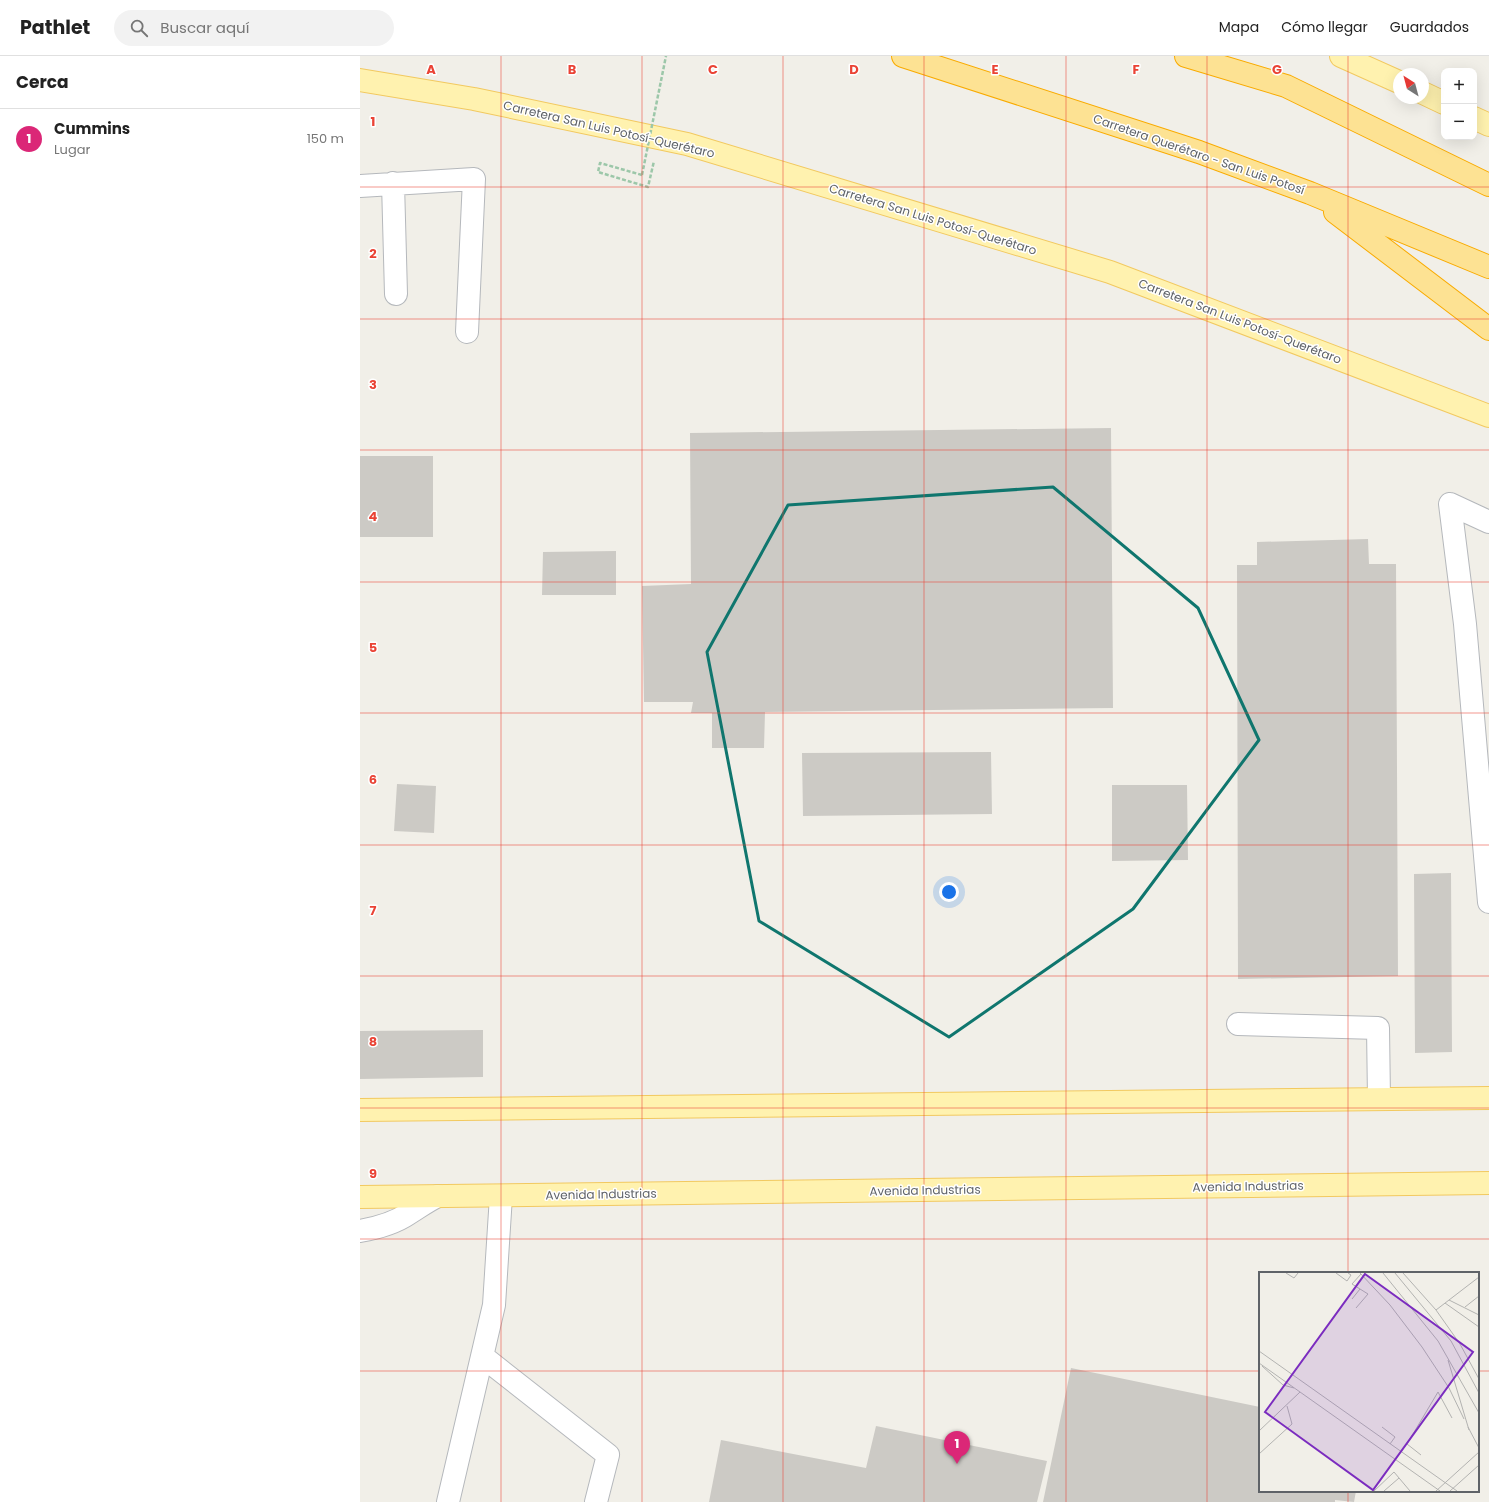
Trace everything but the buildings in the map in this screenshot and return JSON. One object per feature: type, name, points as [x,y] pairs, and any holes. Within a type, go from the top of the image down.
[{"type":"highway","name":"Carretera Querétaro - San Luis Potosí","points":[[903,56],[1200,152],[1310,193],[1489,267]]},
{"type":"highway","points":[[1186,56],[1286,86],[1489,185]]},
{"type":"highway","points":[[1310,193],[1489,329]]},
{"type":"main road","points":[[1341,56],[1393,79]]},
{"type":"main road","name":"Carretera San Luis Potosí-Querétaro","points":[[360,80],[474,99],[687,144],[1110,272],[1489,416]]},
{"type":"main road","points":[[1429,96],[1441,102]]},
{"type":"main road","points":[[1477,119],[1489,125]]},
{"type":"main road","points":[[360,1110],[1489,1098]]},
{"type":"main road","name":"Avenida Industrias","points":[[360,1197],[1489,1183]]},
{"type":"lane","points":[[360,186],[474,179],[467,332]]},
{"type":"lane","points":[[393,184],[396,294]]},
{"type":"lane","points":[[1489,522],[1450,504],[1465,624],[1489,902]]},
{"type":"lane","points":[[1238,1024],[1378,1028],[1379,1099]]},
{"type":"lane","points":[[360,1231],[383,1226],[407,1215],[428,1200],[438,1196]]},
{"type":"lane","points":[[448,1502],[494,1305],[501,1196]]},
{"type":"lane","points":[[482,1356],[608,1455],[596,1502]]},
{"type":"path","points":[[648,187],[598,172],[600,163],[642,175],[666,56]]},
{"type":"highlighted area","points":[[1053,487],[1198,608],[1259,740],[1133,909],[949,1037],[759,921],[707,652],[788,505]]},
{"type":"place","name":"Cummins","points":[[957,1464]]}]
